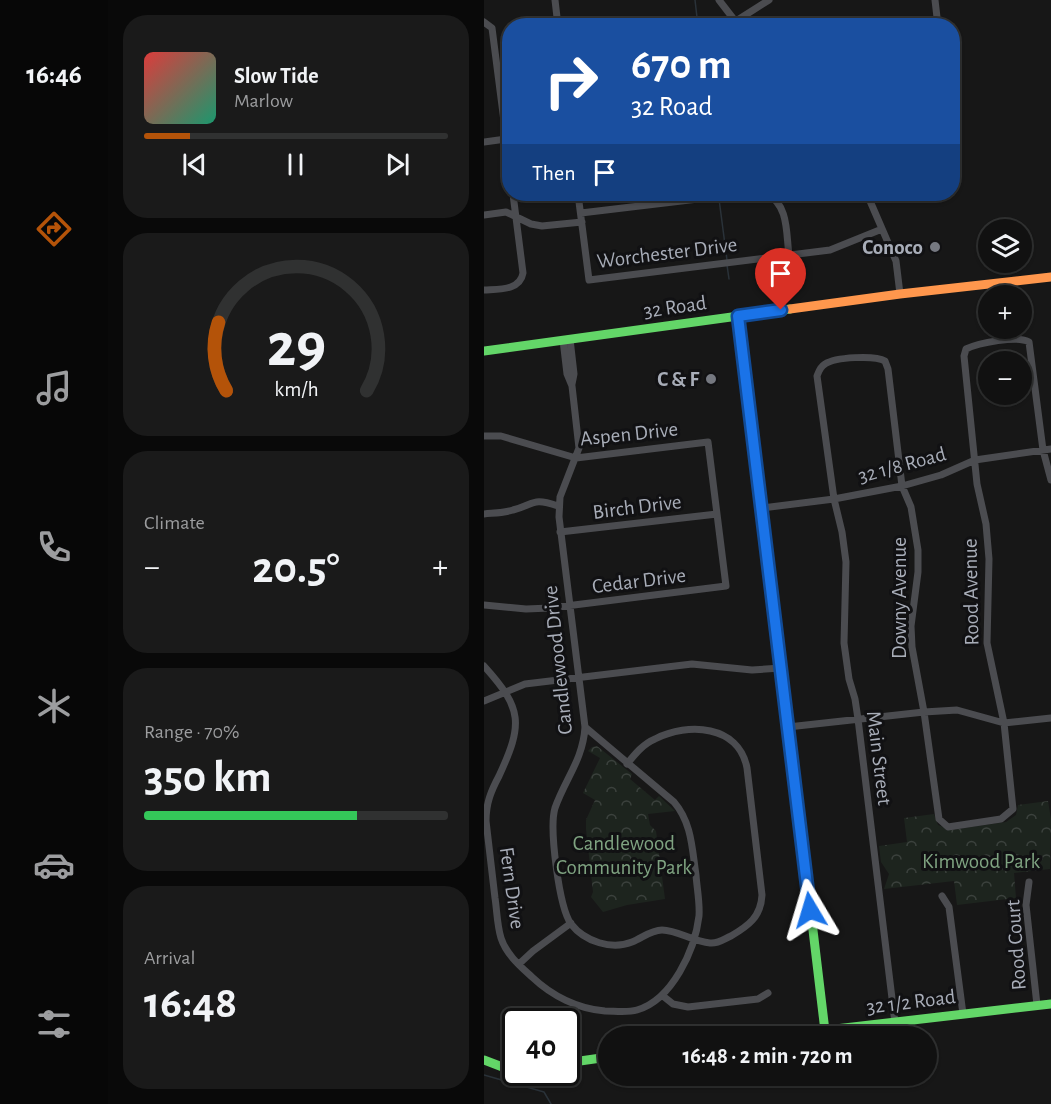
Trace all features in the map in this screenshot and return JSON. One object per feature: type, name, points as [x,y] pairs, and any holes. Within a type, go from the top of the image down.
[{"type":"street","points":[[555,0],[557,18]]},
{"type":"street","points":[[719,0],[734,18]]},
{"type":"street","points":[[745,18],[769,0]]},
{"type":"street","points":[[935,0],[937,18]]},
{"type":"street","points":[[486,23],[492,28],[502,107]]},
{"type":"street","points":[[484,142],[502,140]]},
{"type":"street","points":[[484,291],[514,286],[522,279],[514,201]]},
{"type":"street","points":[[579,201],[581,218]]},
{"type":"street","points":[[484,215],[506,213],[516,219],[542,226],[694,201]]},
{"type":"street","points":[[777,201],[783,210],[789,255]]},
{"type":"street","points":[[870,201],[896,261],[900,294]]},
{"type":"street","name":"Worchester Drive","points":[[581,218],[589,280],[830,250],[882,229]]},
{"type":"street","name":"32 Road","points":[[484,351],[900,294],[1051,277]]},
{"type":"street","points":[[738,316],[824,1026]]},
{"type":"street","name":"Rood Avenue","points":[[1013,809],[1004,723],[987,643],[990,559],[986,525],[977,484],[964,356],[966,349],[973,345],[1016,339],[1029,342],[1047,449]]},
{"type":"street","name":"Candlewood Drive","points":[[567,340],[574,374],[572,386],[579,448],[558,506],[585,728],[583,746],[556,805],[553,823],[561,898],[571,923]]},
{"type":"street","name":"Downy Avenue","points":[[817,376],[820,368],[826,363],[871,357],[879,357],[885,361],[888,369],[902,486],[911,507],[918,550],[912,647],[939,819],[948,827],[1001,819],[1013,809]]},
{"type":"street","name":"Main Street","points":[[817,376],[834,499],[846,562],[844,643],[858,719],[895,1023]]},
{"type":"street","name":"Aspen Drive","points":[[484,436],[498,435],[576,458],[708,442],[717,514]]},
{"type":"street","points":[[1047,449],[1051,480]]},
{"type":"street","name":"32 1/8 Road","points":[[762,508],[834,499],[902,486],[941,475],[975,460],[1047,449]]},
{"type":"street","points":[[484,514],[511,510],[533,501],[558,506]]},
{"type":"street","name":"Birch Drive","points":[[560,532],[717,514]]},
{"type":"street","name":"Cedar Drive","points":[[484,605],[526,609],[569,606],[726,586],[717,514]]},
{"type":"street","points":[[484,701],[525,684],[692,664],[752,670],[781,668]]},
{"type":"street","name":"Fern Drive","points":[[484,666],[499,683],[515,713],[516,735],[489,797],[486,821],[501,938],[511,955],[548,991],[590,1009],[629,1012],[652,1004],[663,996]]},
{"type":"street","points":[[788,727],[957,710],[1004,723],[1051,718]]},
{"type":"street","points":[[585,728],[674,802],[687,823],[691,839],[699,914],[694,940],[688,955],[663,996],[673,1004],[688,1007],[758,999],[768,993]]},
{"type":"street","points":[[519,964],[571,923],[589,939],[610,945],[629,944],[662,930],[709,943],[721,941],[750,924],[760,909],[762,890],[745,759],[736,744],[727,736],[703,729],[672,733],[654,739],[639,749],[627,764]]},
{"type":"street","name":"Rood Court","points":[[1028,882],[1026,905],[1037,1005]]},
{"type":"street","points":[[942,896],[949,907],[963,1014]]},
{"type":"street","name":"32 1/2 Road","points":[[869,1026],[1051,1004]]},
{"type":"street","points":[[580,1061],[598,1058]]},
{"type":"street","points":[[484,1060],[502,1067]]},
{"type":"green space","name":"Candlewood Community Park","points":[[597,746],[632,774],[630,779],[655,800],[659,796],[675,811],[648,814],[650,825],[656,831],[665,899],[627,905],[603,912],[591,897],[593,892],[586,820],[595,800],[583,793],[600,758],[588,751]]},
{"type":"green space","name":"Kimwood Park","points":[[1048,801],[1051,819],[1050,869],[1014,873],[1016,898],[957,905],[954,881],[884,889],[889,874],[881,862],[879,846],[907,842],[904,818],[934,814],[938,825],[951,830],[1006,822],[1016,815],[1018,805]]},
{"type":"waterway","points":[[695,0],[697,18]]},
{"type":"waterway","points":[[719,201],[727,260]]},
{"type":"waterway","points":[[727,265],[729,279]]},
{"type":"waterway","points":[[484,1075],[544,1092],[551,1104]]},
{"type":"traffic: fast","points":[[484,351],[790,309]]},
{"type":"traffic: fast","points":[[738,316],[777,637]]},
{"type":"traffic: fast","points":[[805,863],[824,1026]]},
{"type":"traffic: fast","points":[[861,1026],[1051,1004]]},
{"type":"traffic: fast","points":[[580,1061],[598,1058]]},
{"type":"traffic: fast","points":[[484,1060],[502,1067]]},
{"type":"traffic: slow","points":[[790,309],[1051,277]]},
{"type":"traffic: slow","points":[[777,637],[805,863]]},
{"type":"place","name":"Conoco","points":[[935,247]]},
{"type":"place","name":"C & F","points":[[711,379]]},
{"type":"route","points":[[781,310],[738,316],[810,910]]}]
